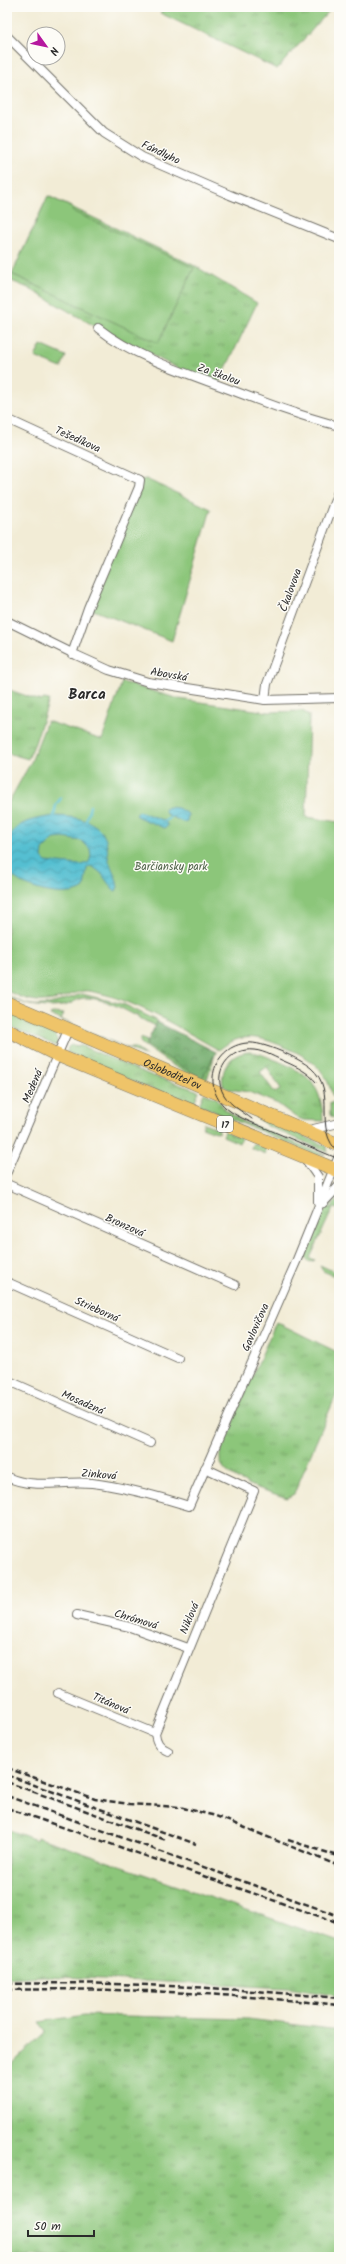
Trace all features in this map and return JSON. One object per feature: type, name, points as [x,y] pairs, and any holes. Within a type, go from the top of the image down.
[{"type":"main road","name":"Osloboditeľov","points":[[7,1003],[339,1145]]},
{"type":"main road","name":"17","points":[[7,1030],[57,1055],[336,1170]]},
{"type":"street","name":"Fándlyho","points":[[7,36],[109,136],[142,157],[230,195],[339,239]]},
{"type":"street","name":"Za školou","points":[[98,328],[126,346],[201,380],[307,418],[339,426]]},
{"type":"street","name":"Tešedíkova","points":[[7,419],[140,480],[140,487],[88,608],[72,654]]},
{"type":"street","name":"Čkalovova","points":[[265,700],[267,684],[339,489]]},
{"type":"street","name":"Abovská","points":[[7,621],[72,654],[109,670],[148,682],[265,700],[339,698]]},
{"type":"street","name":"Medená","points":[[7,1172],[68,1030]]},
{"type":"street","points":[[305,1130],[339,1124]]},
{"type":"street","name":"Gavlovičova","points":[[189,1506],[336,1170],[339,1156]]},
{"type":"street","points":[[302,1157],[318,1177],[318,1210]]},
{"type":"street","name":"Bronzová","points":[[7,1184],[234,1285]]},
{"type":"street","points":[[318,1210],[339,1186]]},
{"type":"street","name":"Strieborná","points":[[7,1282],[178,1358]]},
{"type":"street","name":"Mosadzná","points":[[7,1380],[150,1443]]},
{"type":"street","name":"Niklová","points":[[155,1733],[188,1648],[254,1491],[205,1468]]},
{"type":"street","name":"Zinková","points":[[7,1477],[28,1484],[90,1483],[109,1485],[189,1506]]},
{"type":"street","name":"Chrómová","points":[[77,1614],[130,1627],[188,1648]]},
{"type":"street","name":"Titánová","points":[[58,1693],[155,1733]]},
{"type":"street","points":[[155,1733],[156,1742],[162,1749],[168,1751]]},
{"type":"green space","points":[[165,7],[339,7],[339,12],[331,9],[277,69],[160,13]]},
{"type":"green space","points":[[48,196],[195,266],[257,303],[218,385],[201,380],[98,328],[28,288],[9,280]]},
{"type":"green space","points":[[48,196],[73,208],[72,211],[194,268],[158,343],[12,274]]},
{"type":"green space","points":[[41,345],[66,356],[61,368],[35,357]]},
{"type":"green space","points":[[146,479],[211,509],[172,641],[88,608],[140,480]]},
{"type":"green space","name":"Barčiansky park","points":[[122,682],[179,699],[269,712],[302,711],[309,715],[306,817],[339,822],[339,1100],[332,1095],[325,1077],[314,1064],[300,1054],[265,1040],[257,1038],[242,1038],[234,1040],[219,1050],[140,1007],[106,995],[83,991],[49,1001],[36,1001],[22,998],[7,991],[7,805],[31,762],[47,721],[102,740]]},
{"type":"green space","points":[[7,689],[41,701],[44,699],[49,700],[35,743],[28,759],[7,753]]},
{"type":"green space","points":[[82,994],[123,1004],[158,1021],[155,1026],[114,1005],[96,999],[81,998],[67,1005],[52,1007],[32,1005],[50,1004]]},
{"type":"green space","points":[[7,995],[18,1001],[22,1003],[7,997]]},
{"type":"green space","points":[[7,1009],[39,1023],[54,1033],[57,1039],[57,1046],[7,1025]]},
{"type":"green space","points":[[52,1013],[64,1014],[61,1020],[50,1015]]},
{"type":"green space","points":[[157,1022],[216,1052],[202,1079],[146,1045]]},
{"type":"green space","points":[[141,1038],[147,1041],[146,1045],[202,1078],[216,1052],[207,1079],[201,1079],[175,1066],[143,1045],[140,1042]]},
{"type":"green space","points":[[71,1045],[82,1046],[150,1075],[199,1091],[194,1103],[146,1087],[67,1052],[68,1047]]},
{"type":"green space","points":[[127,1048],[135,1048],[146,1056]]},
{"type":"green space","points":[[244,1053],[258,1053],[289,1066],[306,1076],[312,1082],[320,1098],[323,1121],[303,1120],[294,1116],[278,1104],[249,1092],[228,1089],[223,1086],[223,1073],[229,1062],[238,1055]],"holes":[[[267,1067],[281,1089],[275,1093],[260,1072]]]},
{"type":"green space","points":[[204,1093],[217,1098],[225,1110],[244,1122],[325,1155],[316,1155],[199,1105]]},
{"type":"green space","points":[[330,1102],[339,1104],[339,1115],[333,1118],[330,1115]]},
{"type":"green space","points":[[249,1112],[326,1146],[328,1152],[269,1127]]},
{"type":"green space","points":[[204,1123],[219,1129],[218,1133],[202,1127]]},
{"type":"green space","points":[[225,1131],[241,1138],[239,1143],[223,1136]]},
{"type":"green space","points":[[253,1143],[265,1148],[266,1154],[251,1148]]},
{"type":"green space","points":[[339,1192],[339,1195],[329,1207],[331,1208],[339,1198],[337,1209],[333,1208],[310,1258],[315,1260],[310,1262],[304,1257],[314,1231],[327,1206]]},
{"type":"green space","points":[[320,1265],[339,1274],[339,1278],[323,1271]]},
{"type":"green space","points":[[276,1322],[339,1353],[339,1388],[294,1494],[287,1498],[243,1482],[223,1467],[220,1459],[222,1446]]},
{"type":"green space","points":[[7,1829],[36,1840],[37,1837],[339,1942],[339,1996],[288,1988],[43,1976],[7,1978]]},
{"type":"green space","points":[[84,2015],[248,2019],[339,2030],[339,2257],[7,2257],[7,2069],[46,2031],[39,2022]]},
{"type":"water","points":[[168,807],[178,808],[188,814],[187,821],[183,822],[166,814],[164,809]]},
{"type":"water","points":[[139,811],[165,821],[168,826],[164,828],[138,817],[136,815]]},
{"type":"water","points":[[56,816],[85,820],[92,823],[102,833],[106,840],[109,861],[116,877],[118,887],[116,891],[113,890],[101,873],[92,866],[87,868],[84,888],[76,892],[55,893],[42,891],[20,882],[12,875],[7,868],[7,853],[8,843],[16,828],[30,821]],"holes":[[[63,838],[82,841],[90,849],[91,856],[89,862],[82,865],[46,862],[42,858],[43,850],[54,839]]]},
{"type":"waterway","points":[[54,816],[56,805],[61,798]]},
{"type":"waterway","points":[[86,821],[90,806]]},
{"type":"waterway","points":[[165,821],[171,817]]},
{"type":"tram line","points":[[339,1153],[331,1143],[327,1133],[323,1088],[319,1078],[311,1068],[271,1047],[254,1043],[236,1046],[226,1051],[219,1059],[215,1068],[213,1079],[214,1089],[218,1099],[226,1108],[248,1121],[339,1159]]},
{"type":"tram line","points":[[252,1119],[230,1102],[224,1095],[221,1087],[221,1070],[230,1057],[245,1050],[254,1050],[266,1053],[302,1070],[316,1082]]},
{"type":"railway","points":[[7,1768],[95,1799],[129,1804],[179,1807],[216,1816],[339,1866]]},
{"type":"railway","points":[[7,1775],[196,1844]]},
{"type":"railway","points":[[7,1782],[166,1840]]},
{"type":"railway","points":[[7,1796],[339,1916]]},
{"type":"railway","points":[[7,1808],[339,1923]]},
{"type":"railway","points":[[288,1840],[338,1856]]},
{"type":"railway","points":[[7,1984],[132,1984],[256,1991],[339,1998]]},
{"type":"railway","points":[[7,1990],[49,1989],[173,1992],[339,2005]]},
{"type":"district","name":"Barca","points":[[87,694]]}]
